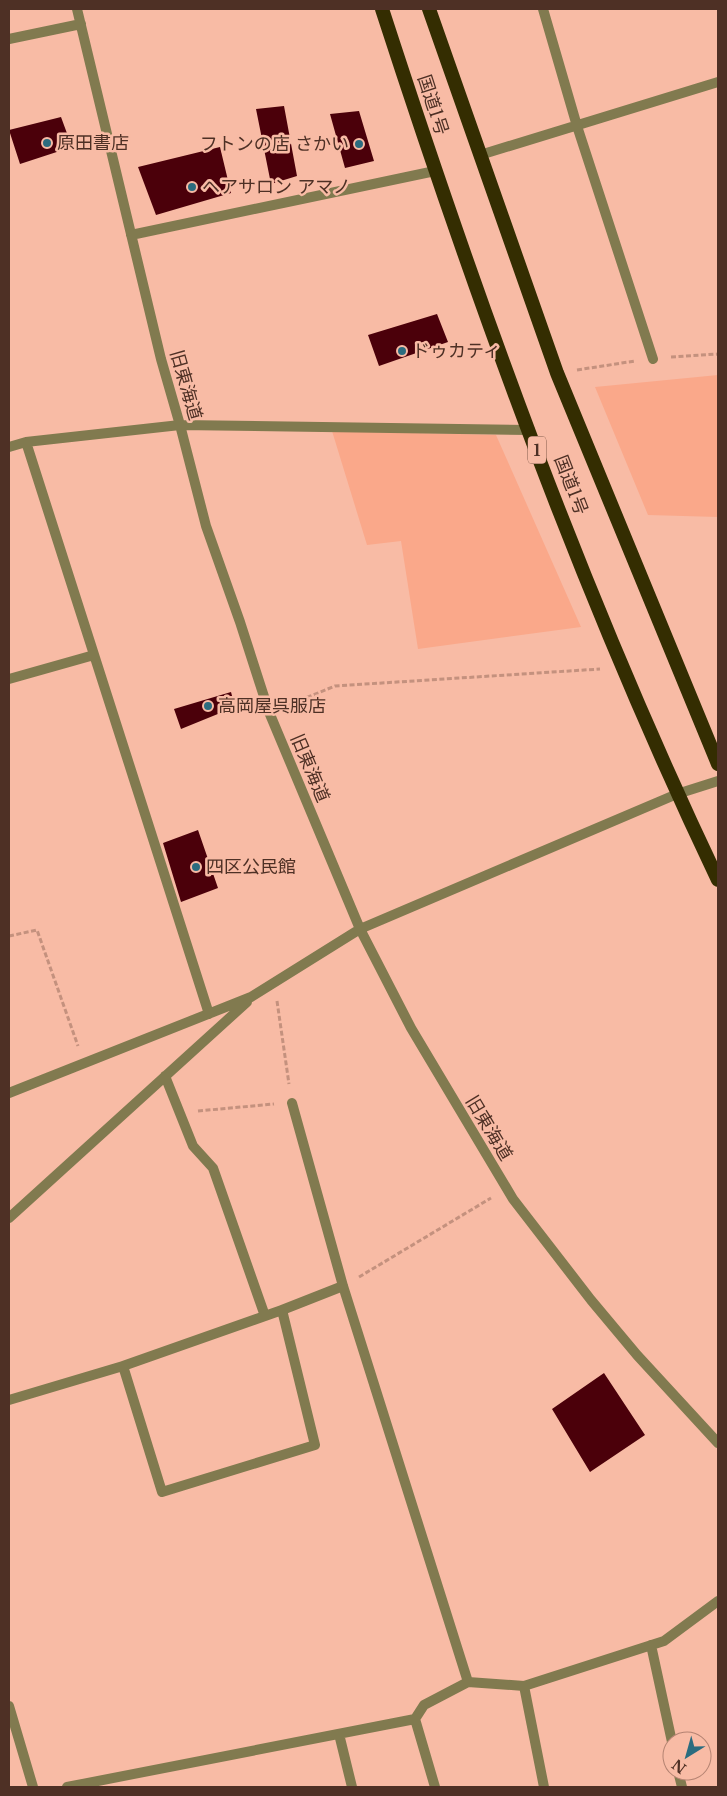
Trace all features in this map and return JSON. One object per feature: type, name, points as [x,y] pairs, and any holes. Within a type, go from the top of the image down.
[{"type":"highway","name":"国道1号","points":[[382,9],[435,171],[596,603],[677,794],[718,880]]},
{"type":"highway","name":"国道1号","points":[[429,9],[557,373],[718,764]]},
{"type":"street","name":"旧東海道","points":[[77,9],[160,359],[180,424],[206,526],[269,712],[360,929],[411,1028],[513,1199],[591,1300],[637,1355],[718,1443]]},
{"type":"street","points":[[543,9],[577,126],[653,359]]},
{"type":"street","points":[[9,40],[81,24]]},
{"type":"street","points":[[480,155],[718,82]]},
{"type":"street","points":[[131,235],[435,171]]},
{"type":"street","points":[[9,447],[26,442],[180,424],[530,430]]},
{"type":"street","points":[[26,442],[209,1014]]},
{"type":"street","points":[[9,679],[94,655]]},
{"type":"street","points":[[9,1218],[251,998],[360,929],[677,794],[718,781]]},
{"type":"street","points":[[9,1093],[251,998]]},
{"type":"street","points":[[165,1076],[193,1146],[214,1168],[265,1316]]},
{"type":"street","points":[[292,1102],[343,1286],[468,1682]]},
{"type":"street","points":[[9,1400],[123,1366],[282,1310],[343,1286]]},
{"type":"street","points":[[123,1366],[162,1492],[315,1445],[282,1310]]},
{"type":"street","points":[[67,1787],[415,1719],[424,1705],[468,1682],[524,1686],[664,1640],[718,1601]]},
{"type":"street","points":[[651,1645],[670,1731]]},
{"type":"street","points":[[524,1686],[544,1787]]},
{"type":"street","points":[[9,1706],[33,1787]]},
{"type":"street","points":[[415,1719],[435,1787]]},
{"type":"street","points":[[339,1734],[352,1787]]},
{"type":"path","points":[[557,373],[653,359],[718,354]]},
{"type":"path","points":[[269,712],[335,686],[623,667]]},
{"type":"path","points":[[9,936],[37,930],[84,1063]]},
{"type":"path","points":[[180,1112],[292,1102],[274,983]]},
{"type":"path","points":[[343,1286],[506,1188]]},
{"type":"shaded area","points":[[718,375],[718,517],[648,515],[595,387]]},
{"type":"shaded area","points":[[332,431],[496,435],[581,627],[418,649],[401,541],[367,545]]},
{"type":"building","points":[[284,106],[297,176],[271,184],[256,109]]},
{"type":"building","points":[[359,111],[374,161],[345,168],[330,114]]},
{"type":"building","points":[[61,117],[72,147],[20,164],[9,130]]},
{"type":"building","points":[[220,147],[231,193],[156,215],[138,167]]},
{"type":"building","points":[[437,314],[448,342],[379,366],[368,335]]},
{"type":"building","points":[[231,692],[235,707],[181,729],[174,709]]},
{"type":"building","points":[[198,830],[218,888],[181,902],[163,843]]},
{"type":"building","points":[[604,1373],[645,1435],[590,1472],[552,1409]]},
{"type":"place","name":"原田書店","points":[[47,143]]},
{"type":"place","name":"フトンの店 さかい","points":[[359,144]]},
{"type":"place","name":"ヘアサロン アマノ","points":[[192,187]]},
{"type":"place","name":"ドゥカティ","points":[[402,351]]},
{"type":"place","name":"高岡屋呉服店","points":[[208,706]]},
{"type":"place","name":"四区公民館","points":[[196,867]]}]
